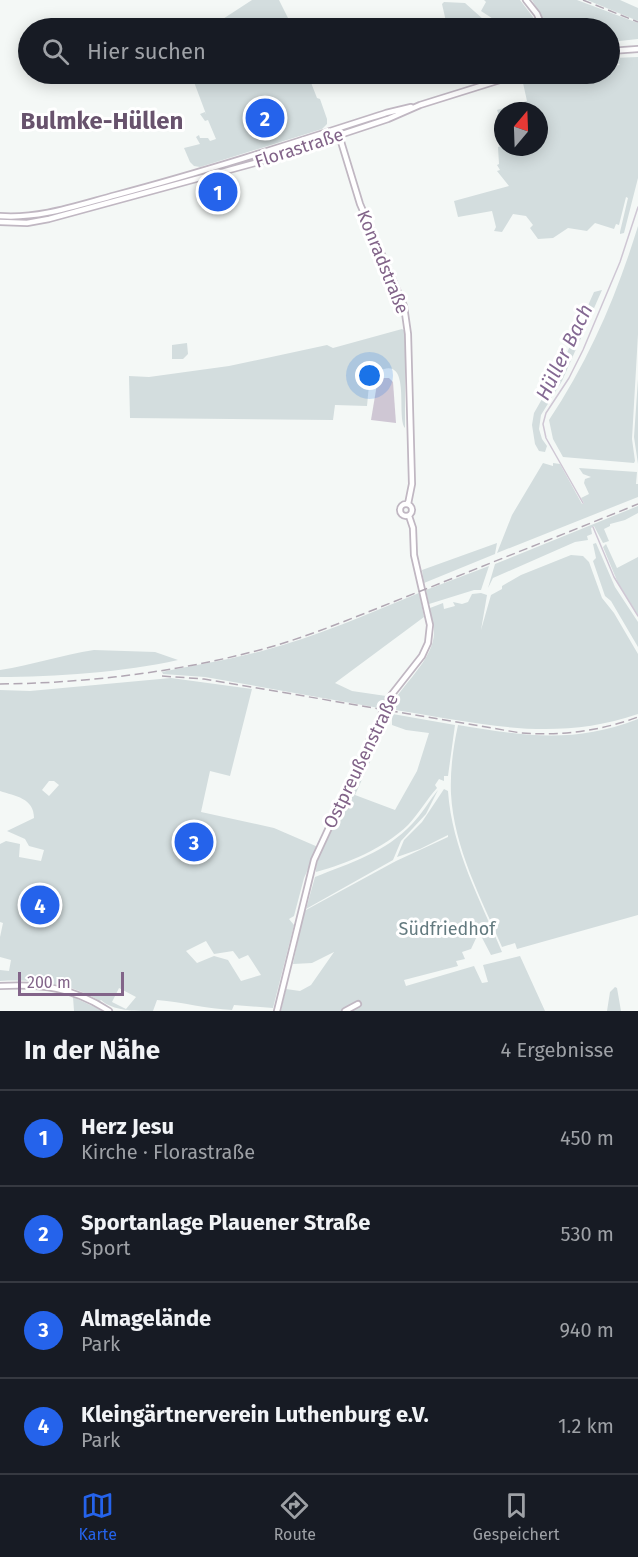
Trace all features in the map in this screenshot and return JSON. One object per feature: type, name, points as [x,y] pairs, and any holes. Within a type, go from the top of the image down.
[{"type":"street","points":[[526,0],[539,18]]},
{"type":"street","points":[[620,50],[638,49]]},
{"type":"street","name":"Florastraße","points":[[0,216],[29,216],[59,210],[189,176],[386,113],[487,84]]},
{"type":"street","name":"Florastraße","points":[[0,222],[27,223],[49,219],[234,169],[388,119],[420,105]]},
{"type":"street","name":"Konradstraße","points":[[337,129],[360,204],[404,306],[408,334],[412,484],[408,504]]},
{"type":"street","points":[[408,504],[412,510],[409,516],[402,515],[400,510],[402,505],[408,504]]},
{"type":"street","name":"Ostpreußenstraße","points":[[277,1011],[314,860],[389,698],[422,656],[428,643],[430,625],[414,555],[413,528],[409,516]]},
{"type":"street","points":[[0,986],[33,985],[61,989],[83,996],[109,1011]]},
{"type":"street","points":[[345,1011],[358,1004]]},
{"type":"green space","points":[[252,0],[279,0],[288,18],[224,18]]},
{"type":"green space","points":[[484,0],[520,0],[534,18],[492,18],[481,11],[486,2]]},
{"type":"green space","points":[[532,0],[577,0],[638,23],[638,39],[620,41],[620,18],[542,18]]},
{"type":"green space","points":[[587,0],[620,0],[638,8],[638,21]]},
{"type":"green space","points":[[444,2],[465,3],[482,18],[445,18],[442,4]]},
{"type":"green space","points":[[638,57],[638,178],[624,233],[620,234],[628,198],[626,197],[619,225],[616,224],[614,229],[595,223],[587,231],[568,228],[553,238],[538,239],[530,228],[533,225],[526,216],[513,214],[502,232],[494,231],[496,227],[492,211],[458,217],[454,201],[509,186],[497,171],[500,170],[497,165],[499,164],[499,156],[548,156],[548,102],[524,102],[527,101],[523,84],[620,84],[620,58]]},
{"type":"green space","points":[[195,84],[312,84],[317,98],[320,99],[327,124],[322,129],[200,167],[194,166],[184,148],[200,144],[196,137],[199,135],[200,138],[208,138],[210,141],[216,139],[208,120],[205,121],[200,114],[205,112],[206,114]]},
{"type":"green space","points":[[638,226],[638,334],[632,439],[635,461],[634,463],[563,457],[553,439],[549,420],[577,374],[601,326]]},
{"type":"green space","points":[[602,290],[562,381],[541,415],[539,429],[547,446],[545,452],[539,451],[535,444],[532,425],[534,413],[562,364],[594,292]]},
{"type":"green space","points":[[402,329],[405,331],[405,428],[399,379],[396,371],[389,368],[377,372],[370,380],[367,406],[335,405],[333,420],[130,418],[129,376],[149,377],[229,366],[327,345],[333,348]]},
{"type":"green space","points":[[187,343],[188,354],[183,359],[172,359],[172,345]]},
{"type":"green space","points":[[638,379],[638,464],[634,437]]},
{"type":"green space","points":[[543,463],[553,466],[553,463],[560,464],[582,504],[584,503],[581,498],[589,494],[584,483],[585,479],[591,477],[583,474],[579,468],[637,472],[638,497],[497,553],[512,515]]},
{"type":"green space","points":[[638,506],[638,513],[610,524],[604,529],[609,541],[603,543],[594,526],[591,528],[592,534],[587,536],[588,540],[575,542],[493,578],[488,588],[495,564]]},
{"type":"green space","points":[[497,543],[495,554],[424,583],[422,570]]},
{"type":"green space","points":[[596,543],[615,587],[638,622],[638,647],[611,601],[605,596],[593,561],[596,558],[593,544]]},
{"type":"green space","points":[[606,544],[617,568],[638,557],[638,615],[618,583],[603,547]]},
{"type":"green space","points":[[571,555],[583,556],[589,562],[602,598],[614,613],[638,654],[638,714],[606,723],[575,728],[544,729],[483,724],[389,709],[429,652],[434,631],[430,608],[443,603],[444,609],[455,606],[453,602],[462,604],[468,602],[472,594],[487,595],[481,630],[491,595],[521,575]]},
{"type":"green space","points":[[489,566],[481,590],[474,590],[429,604],[426,590]]},
{"type":"green space","points":[[419,593],[424,617],[335,683],[352,691],[386,696],[379,708],[205,677],[163,674],[162,672],[237,657],[302,639]]},
{"type":"green space","points":[[94,650],[155,652],[178,660],[89,673],[0,677],[0,670]]},
{"type":"green space","points":[[171,678],[252,689],[230,776],[210,771],[201,812],[274,828],[318,847],[304,878],[294,916],[289,919],[294,925],[273,1008],[234,1005],[232,1010],[157,1000],[153,1011],[131,1010],[118,1008],[106,1004],[64,986],[39,982],[0,981],[0,970],[9,971],[11,960],[0,957],[3,923],[0,922],[0,844],[6,841],[20,844],[19,857],[41,861],[44,850],[29,846],[25,839],[7,831],[34,818],[33,811],[23,799],[0,791],[0,690],[30,691]],"holes":[[[49,781],[54,781],[59,785],[49,796],[42,790]],[[206,941],[214,954],[233,951],[239,959],[248,955],[261,975],[241,981],[228,960],[214,956],[197,963],[186,951]],[[119,988],[136,997],[126,1009],[112,1002]]]},
{"type":"green space","points":[[387,713],[455,725],[448,776],[444,776],[444,781],[439,779],[435,785],[437,788],[408,825],[398,834],[365,854],[316,872],[324,844],[350,795],[385,718],[388,719],[387,724],[355,795],[395,810],[417,771],[429,733],[406,730],[392,725],[392,719]]},
{"type":"green space","points":[[638,719],[638,915],[517,949],[515,943],[502,947],[463,853],[453,814],[451,777],[458,725],[549,736],[592,732]]},
{"type":"green space","name":"Südfriedhof","points":[[444,789],[448,791],[461,853],[502,952],[491,955],[479,932],[471,949],[462,952],[465,959],[456,961],[458,966],[404,980],[406,986],[474,966],[482,983],[488,982],[483,965],[520,956],[545,1011],[281,1011],[286,989],[300,991],[311,985],[334,952],[312,963],[293,964],[304,911],[396,861],[448,837],[448,835],[397,857],[404,840],[422,822]]},
{"type":"green space","points":[[438,790],[426,814],[401,841],[393,860],[306,909],[315,877],[367,856],[391,842],[416,820]]},
{"type":"green space","points":[[615,987],[621,1011],[607,1011],[610,992]]},
{"type":"green space","points":[[73,997],[103,1011],[74,1011]]},
{"type":"shaded area","points":[[381,378],[389,378],[393,382],[396,423],[371,420],[377,384]]},
{"type":"waterway","name":"Hüller Bach","points":[[583,503],[546,438],[543,424],[546,413],[569,378],[583,350],[620,262],[638,207]]},
{"type":"waterway","name":"Hüller Bach","points":[[593,527],[614,577],[638,616]]},
{"type":"railway","points":[[583,0],[638,22]]},
{"type":"railway","points":[[0,684],[69,681],[138,674],[173,669],[274,646],[353,618],[638,504]]},
{"type":"railway","points":[[162,676],[204,679],[521,733],[551,734],[580,731],[609,726],[638,717]]},
{"type":"place","name":"Sportanlage Plauener Straße","points":[[265,118]]},
{"type":"place","name":"Herz Jesu","points":[[218,192]]},
{"type":"place","name":"Almagelände","points":[[194,842]]},
{"type":"place","name":"Kleingärtnerverein Luthenburg e.V.","points":[[40,905]]},
{"type":"district","name":"Bulmke-Hüllen","points":[[102,121]]}]
